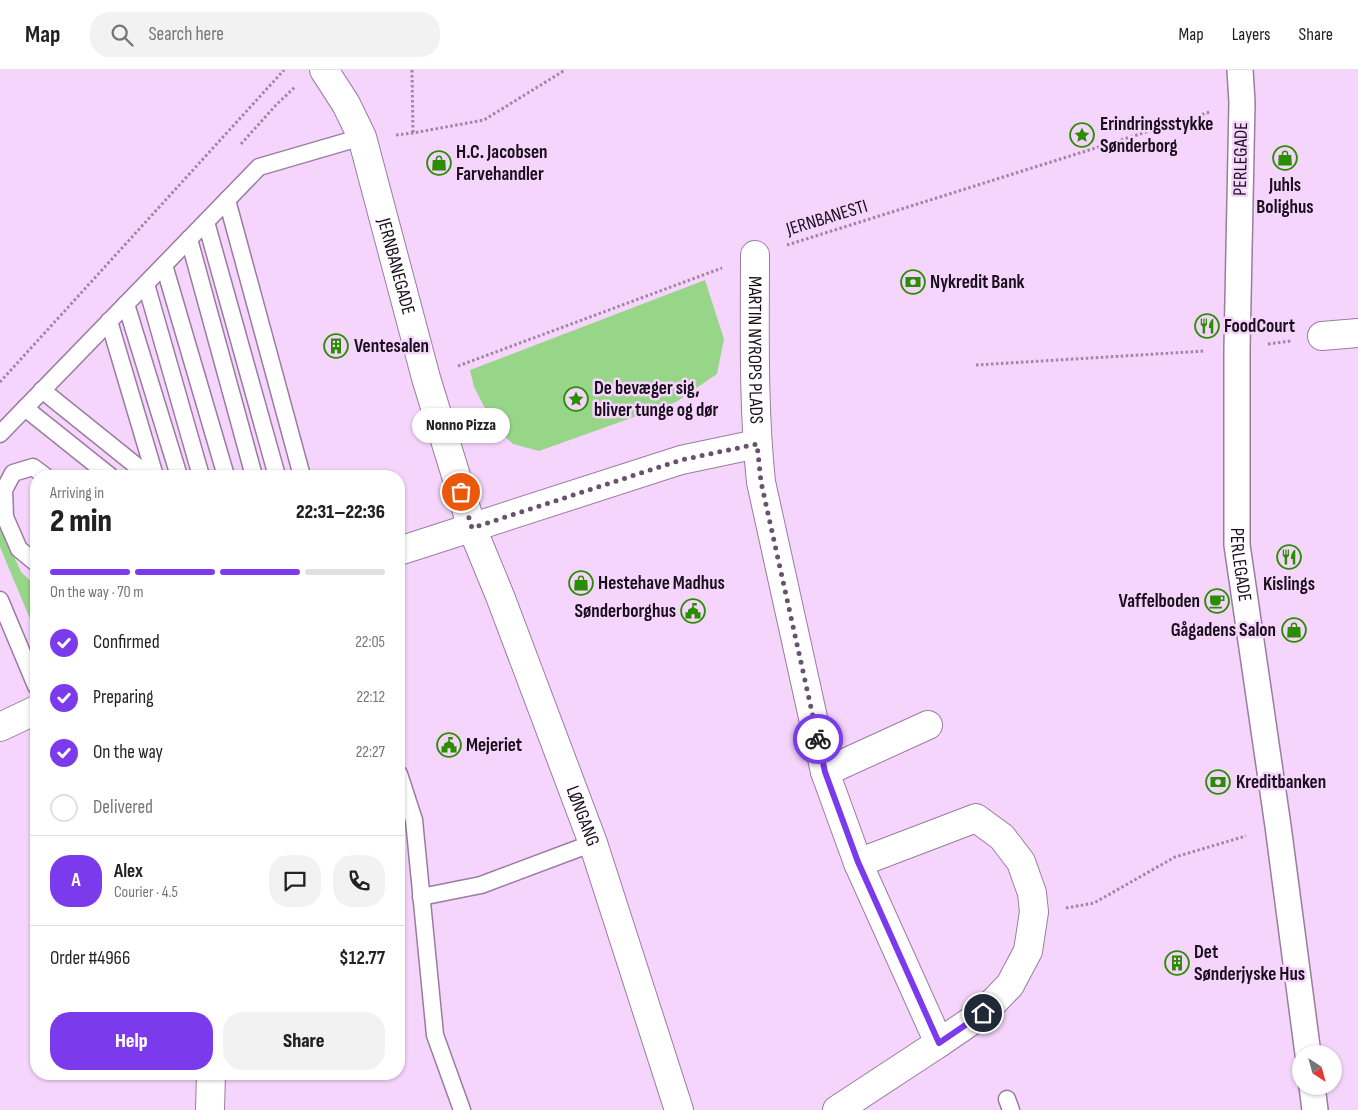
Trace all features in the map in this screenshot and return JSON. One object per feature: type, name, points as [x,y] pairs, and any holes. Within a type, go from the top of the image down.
[{"type":"street","name":"JERNBANEGADE","points":[[324,70],[346,104],[362,137],[426,378],[472,528]]},
{"type":"street","name":"PERLEGADE","points":[[1240,70],[1242,102],[1237,349],[1238,545],[1307,1045]]},
{"type":"street","name":"MARTIN NYROPS PLADS","points":[[755,255],[754,389],[761,482],[825,772],[858,862],[939,1043]]},
{"type":"street","points":[[1322,336],[1358,333]]},
{"type":"street","name":"MARTIN NYROPS PLADS","points":[[405,550],[681,460],[757,444]]},
{"type":"street","name":"LØNGANG","points":[[472,528],[500,596],[593,844],[679,1110]]},
{"type":"street","points":[[0,727],[30,713]]},
{"type":"street","points":[[825,772],[928,725]]},
{"type":"street","points":[[839,1109],[983,1013],[1010,985],[1028,951],[1034,912],[1032,893],[1021,862],[1002,837],[976,818],[858,862]]},
{"type":"street","points":[[210,1110],[211,1080]]},
{"type":"street","points":[[1313,1095],[1315,1110]]},
{"type":"lane","points":[[0,434],[259,167],[362,137]]},
{"type":"lane","points":[[227,200],[300,470]]},
{"type":"lane","points":[[206,222],[275,470]]},
{"type":"lane","points":[[189,239],[252,470]]},
{"type":"lane","points":[[164,265],[224,470]]},
{"type":"lane","points":[[146,284],[199,470]]},
{"type":"lane","points":[[126,304],[177,470]]},
{"type":"lane","points":[[109,321],[153,470]]},
{"type":"lane","points":[[42,390],[142,470]]},
{"type":"lane","points":[[25,408],[102,470]]},
{"type":"lane","points":[[30,558],[20,549],[10,529],[6,518],[4,490],[12,472],[33,467],[37,470]]},
{"type":"lane","points":[[0,600],[30,672]]},
{"type":"lane","points":[[405,792],[414,820],[435,1035],[462,1110]]},
{"type":"lane","points":[[421,897],[481,885],[593,844]]},
{"type":"path","points":[[0,382],[284,70]]},
{"type":"path","points":[[412,70],[413,134]]},
{"type":"path","points":[[362,137],[413,134],[484,120],[565,70]]},
{"type":"path","name":"JERNBANESTI","points":[[426,378],[755,255],[1242,102]]},
{"type":"path","points":[[976,365],[1237,349],[1322,336]]},
{"type":"path","points":[[1034,912],[1094,903],[1176,857],[1278,826]]},
{"type":"green space","points":[[705,280],[724,339],[717,374],[676,402],[539,451],[513,444],[494,426],[474,387],[470,370]]},
{"type":"green space","points":[[0,525],[21,572],[30,580],[30,619],[0,547]]},
{"type":"way so far","points":[[461,492],[472,528],[681,460],[757,444],[761,482],[818,739]]},
{"type":"place","name":"Erindringsstykke Sønderborg","points":[[1082,135]]},
{"type":"place","name":"Juhls Bolighus","points":[[1285,158]]},
{"type":"place","name":"H.C. Jacobsen Farvehandler","points":[[439,163]]},
{"type":"place","name":"Nykredit Bank","points":[[913,282]]},
{"type":"place","name":"FoodCourt","points":[[1207,326]]},
{"type":"place","name":"Ventesalen","points":[[336,346]]},
{"type":"place","name":"De bevæger sig, bliver tunge og dør","points":[[576,399]]},
{"type":"place","name":"Nonno Pizza","points":[[461,492]]},
{"type":"place","name":"Kislings","points":[[1289,557]]},
{"type":"place","name":"Hestehave Madhus","points":[[581,583]]},
{"type":"place","name":"Vaffelboden","points":[[1217,601]]},
{"type":"place","name":"Sønderborghus","points":[[693,611]]},
{"type":"place","name":"Gågadens Salon","points":[[1294,630]]},
{"type":"place","name":"Mejeriet","points":[[449,745]]},
{"type":"place","name":"Kreditbanken","points":[[1218,782]]},
{"type":"place","name":"Det Sønderjyske Hus","points":[[1177,963]]},
{"type":"route","points":[[818,739],[825,772],[858,862],[939,1043],[983,1013]]}]
